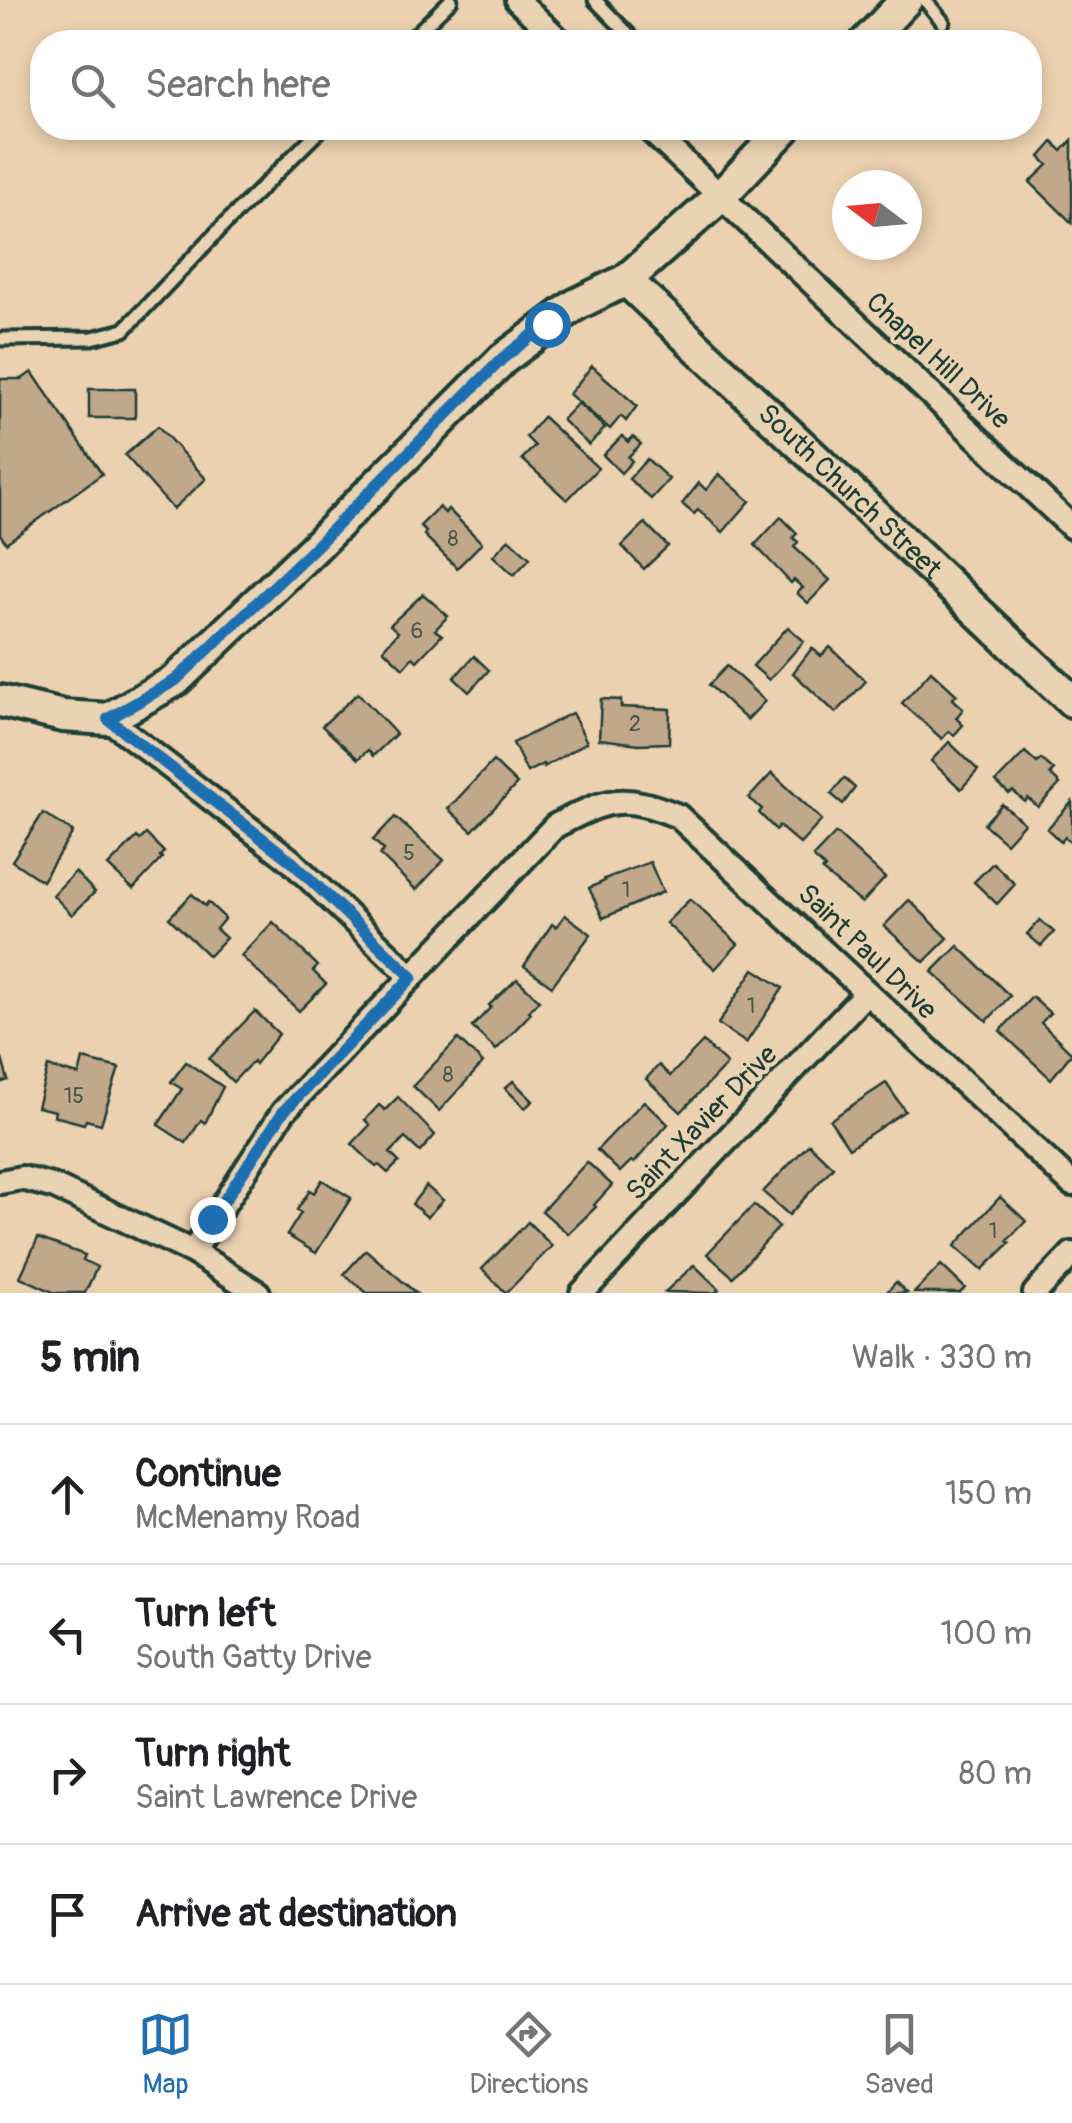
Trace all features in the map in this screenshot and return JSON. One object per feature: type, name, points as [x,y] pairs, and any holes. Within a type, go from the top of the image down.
[{"type":"street","points":[[517,0],[548,30]]},
{"type":"street","points":[[877,30],[906,0]]},
{"type":"street","name":"Chapel Hill Drive","points":[[660,140],[1072,528]]},
{"type":"street","points":[[0,701],[63,716],[108,719],[176,680],[503,358],[574,305],[626,280],[719,198],[775,140]]},
{"type":"street","name":"South Church Street","points":[[626,280],[1072,702]]},
{"type":"street","points":[[108,719],[290,860],[412,977],[283,1112],[193,1252]]},
{"type":"street","name":"Saint Paul Drive","points":[[412,977],[555,826],[602,802],[644,802],[678,816],[724,856],[866,994],[1072,1184]]},
{"type":"street","name":"Saint Xavier Drive","points":[[582,1293],[866,994]]},
{"type":"street","points":[[0,1182],[22,1178],[55,1187],[193,1252],[258,1293]]},
{"type":"street","points":[[1034,1293],[1072,1254]]},
{"type":"lane","points":[[420,30],[451,0]]},
{"type":"lane","points":[[595,0],[624,30]]},
{"type":"lane","points":[[925,0],[942,22]]},
{"type":"lane","points":[[0,339],[92,338],[124,330],[310,140]]},
{"type":"building","points":[[1072,140],[1072,223],[1030,182],[1048,165],[1040,157],[1053,142],[1062,151]]},
{"type":"building","points":[[592,366],[637,406],[626,421],[621,416],[610,429],[569,394]]},
{"type":"building","points":[[32,372],[102,474],[6,543],[0,534],[0,379],[22,379]]},
{"type":"building","points":[[89,389],[135,389],[135,418],[89,418]]},
{"type":"building","points":[[578,403],[605,428],[589,445],[562,420]]},
{"type":"building","points":[[543,417],[598,468],[567,500],[522,459],[535,446],[526,437]]},
{"type":"building","points":[[158,426],[206,479],[173,509],[125,455]]},
{"type":"building","points":[[622,436],[628,442],[633,437],[641,444],[628,457],[632,461],[621,473],[603,455]]},
{"type":"building","points":[[647,459],[669,479],[651,499],[629,479]]},
{"type":"building","points":[[719,474],[750,501],[723,532],[698,510],[694,514],[682,504],[699,483],[706,490]]},
{"type":"building","points":[[439,507],[445,513],[448,509],[482,543],[457,568],[420,526]]},
{"type":"building","points":[[781,517],[797,533],[794,547],[830,580],[808,603],[797,593],[803,588],[794,580],[791,583],[755,545]]},
{"type":"building","points":[[645,523],[668,546],[644,569],[622,546]]},
{"type":"building","points":[[509,539],[530,558],[514,575],[493,556]]},
{"type":"building","points":[[423,594],[448,616],[435,630],[442,635],[417,661],[413,657],[403,668],[383,649],[398,632],[390,625]]},
{"type":"building","points":[[788,627],[804,641],[769,680],[753,666]]},
{"type":"building","points":[[830,647],[866,681],[836,713],[793,673],[812,648],[821,656]]},
{"type":"building","points":[[474,656],[489,670],[469,692],[454,678]]},
{"type":"building","points":[[727,666],[765,701],[747,720],[709,685]]},
{"type":"building","points":[[931,671],[957,695],[952,699],[963,709],[956,718],[963,725],[954,735],[949,731],[942,739],[902,703]]},
{"type":"building","points":[[358,693],[396,734],[373,756],[368,750],[358,759],[322,726]]},
{"type":"building","points":[[601,699],[621,700],[621,707],[670,709],[669,743],[599,739]]},
{"type":"building","points":[[572,713],[587,742],[544,767],[543,764],[527,772],[513,743]]},
{"type":"building","points":[[949,742],[978,770],[961,789],[931,761]]},
{"type":"building","points":[[1025,752],[1037,763],[1041,759],[1054,770],[1050,774],[1060,784],[1038,807],[1013,791],[1009,794],[996,782]]},
{"type":"building","points":[[493,761],[517,784],[472,831],[448,809]]},
{"type":"building","points":[[772,773],[822,820],[800,844],[779,826],[776,830],[749,798]]},
{"type":"building","points":[[844,778],[855,788],[843,804],[831,794]]},
{"type":"building","points":[[1072,802],[1072,844],[1065,837],[1061,842],[1047,829]]},
{"type":"building","points":[[1002,804],[1024,823],[1006,843],[984,824]]},
{"type":"building","points":[[43,813],[73,832],[42,881],[12,861]]},
{"type":"building","points":[[395,817],[444,860],[416,890],[380,855],[384,850],[373,840]]},
{"type":"building","points":[[836,833],[885,878],[862,903],[822,871],[825,868],[813,857]]},
{"type":"building","points":[[146,834],[164,852],[133,889],[108,866],[137,837],[140,840]]},
{"type":"building","points":[[650,862],[663,892],[603,918],[589,888]]},
{"type":"building","points":[[993,863],[1015,884],[997,904],[974,882]]},
{"type":"building","points":[[75,872],[95,892],[72,915],[53,895]]},
{"type":"building","points":[[192,894],[225,918],[216,929],[226,938],[209,956],[169,918]]},
{"type":"building","points":[[690,899],[738,944],[715,969],[666,923]]},
{"type":"building","points":[[909,900],[948,938],[924,962],[884,926]]},
{"type":"building","points":[[565,915],[591,934],[552,986],[524,966],[552,924],[556,927]]},
{"type":"building","points":[[1040,920],[1054,932],[1041,946],[1027,934]]},
{"type":"building","points":[[273,922],[318,966],[313,971],[326,984],[299,1011],[241,956]]},
{"type":"building","points":[[958,946],[1010,996],[987,1021],[932,972]]},
{"type":"building","points":[[754,969],[783,988],[746,1043],[718,1024]]},
{"type":"building","points":[[517,979],[539,1000],[496,1050],[472,1027]]},
{"type":"building","points":[[1032,997],[1050,1013],[1041,1023],[1072,1053],[1051,1079],[1000,1031]]},
{"type":"building","points":[[255,1011],[279,1034],[255,1064],[253,1061],[233,1082],[209,1059]]},
{"type":"building","points":[[458,1039],[483,1063],[439,1111],[413,1086]]},
{"type":"building","points":[[703,1042],[727,1064],[681,1112],[646,1079],[659,1065],[670,1076]]},
{"type":"building","points":[[0,1052],[8,1080],[0,1083]]},
{"type":"building","points":[[83,1059],[119,1068],[101,1124],[86,1120],[84,1124],[37,1107],[48,1067],[79,1075]]},
{"type":"building","points":[[186,1062],[223,1087],[205,1123],[201,1120],[186,1143],[158,1125],[182,1089],[171,1082]]},
{"type":"building","points":[[513,1081],[533,1101],[525,1108],[505,1088]]},
{"type":"building","points":[[886,1083],[905,1111],[849,1148],[830,1120]]},
{"type":"building","points":[[398,1097],[435,1135],[420,1152],[405,1138],[390,1153],[399,1162],[388,1173],[352,1144],[370,1125],[365,1120],[379,1105],[385,1110]]},
{"type":"building","points":[[644,1101],[668,1124],[634,1163],[631,1161],[620,1172],[597,1150]]},
{"type":"building","points":[[809,1144],[833,1167],[789,1215],[763,1192]]},
{"type":"building","points":[[587,1162],[612,1185],[568,1234],[542,1211]]},
{"type":"building","points":[[322,1180],[351,1198],[316,1253],[287,1235],[301,1213],[297,1210]]},
{"type":"building","points":[[426,1186],[443,1200],[427,1217],[412,1204]]},
{"type":"building","points":[[1000,1197],[1026,1221],[982,1270],[955,1246]]},
{"type":"building","points":[[754,1205],[779,1227],[733,1277],[707,1254]]},
{"type":"building","points":[[528,1222],[552,1246],[506,1293],[482,1269]]},
{"type":"building","points":[[38,1238],[85,1255],[83,1260],[97,1267],[85,1293],[55,1293],[20,1277]]},
{"type":"building","points":[[366,1250],[416,1293],[367,1293],[344,1274]]},
{"type":"building","points":[[694,1265],[719,1289],[715,1293],[665,1292]]},
{"type":"building","points":[[941,1265],[965,1288],[960,1293],[914,1293]]},
{"type":"building","points":[[896,1282],[907,1293],[886,1293]]},
{"type":"route","points":[[212,1219],[283,1112],[412,977],[290,860],[108,719],[176,680],[503,358],[547,324]]}]
